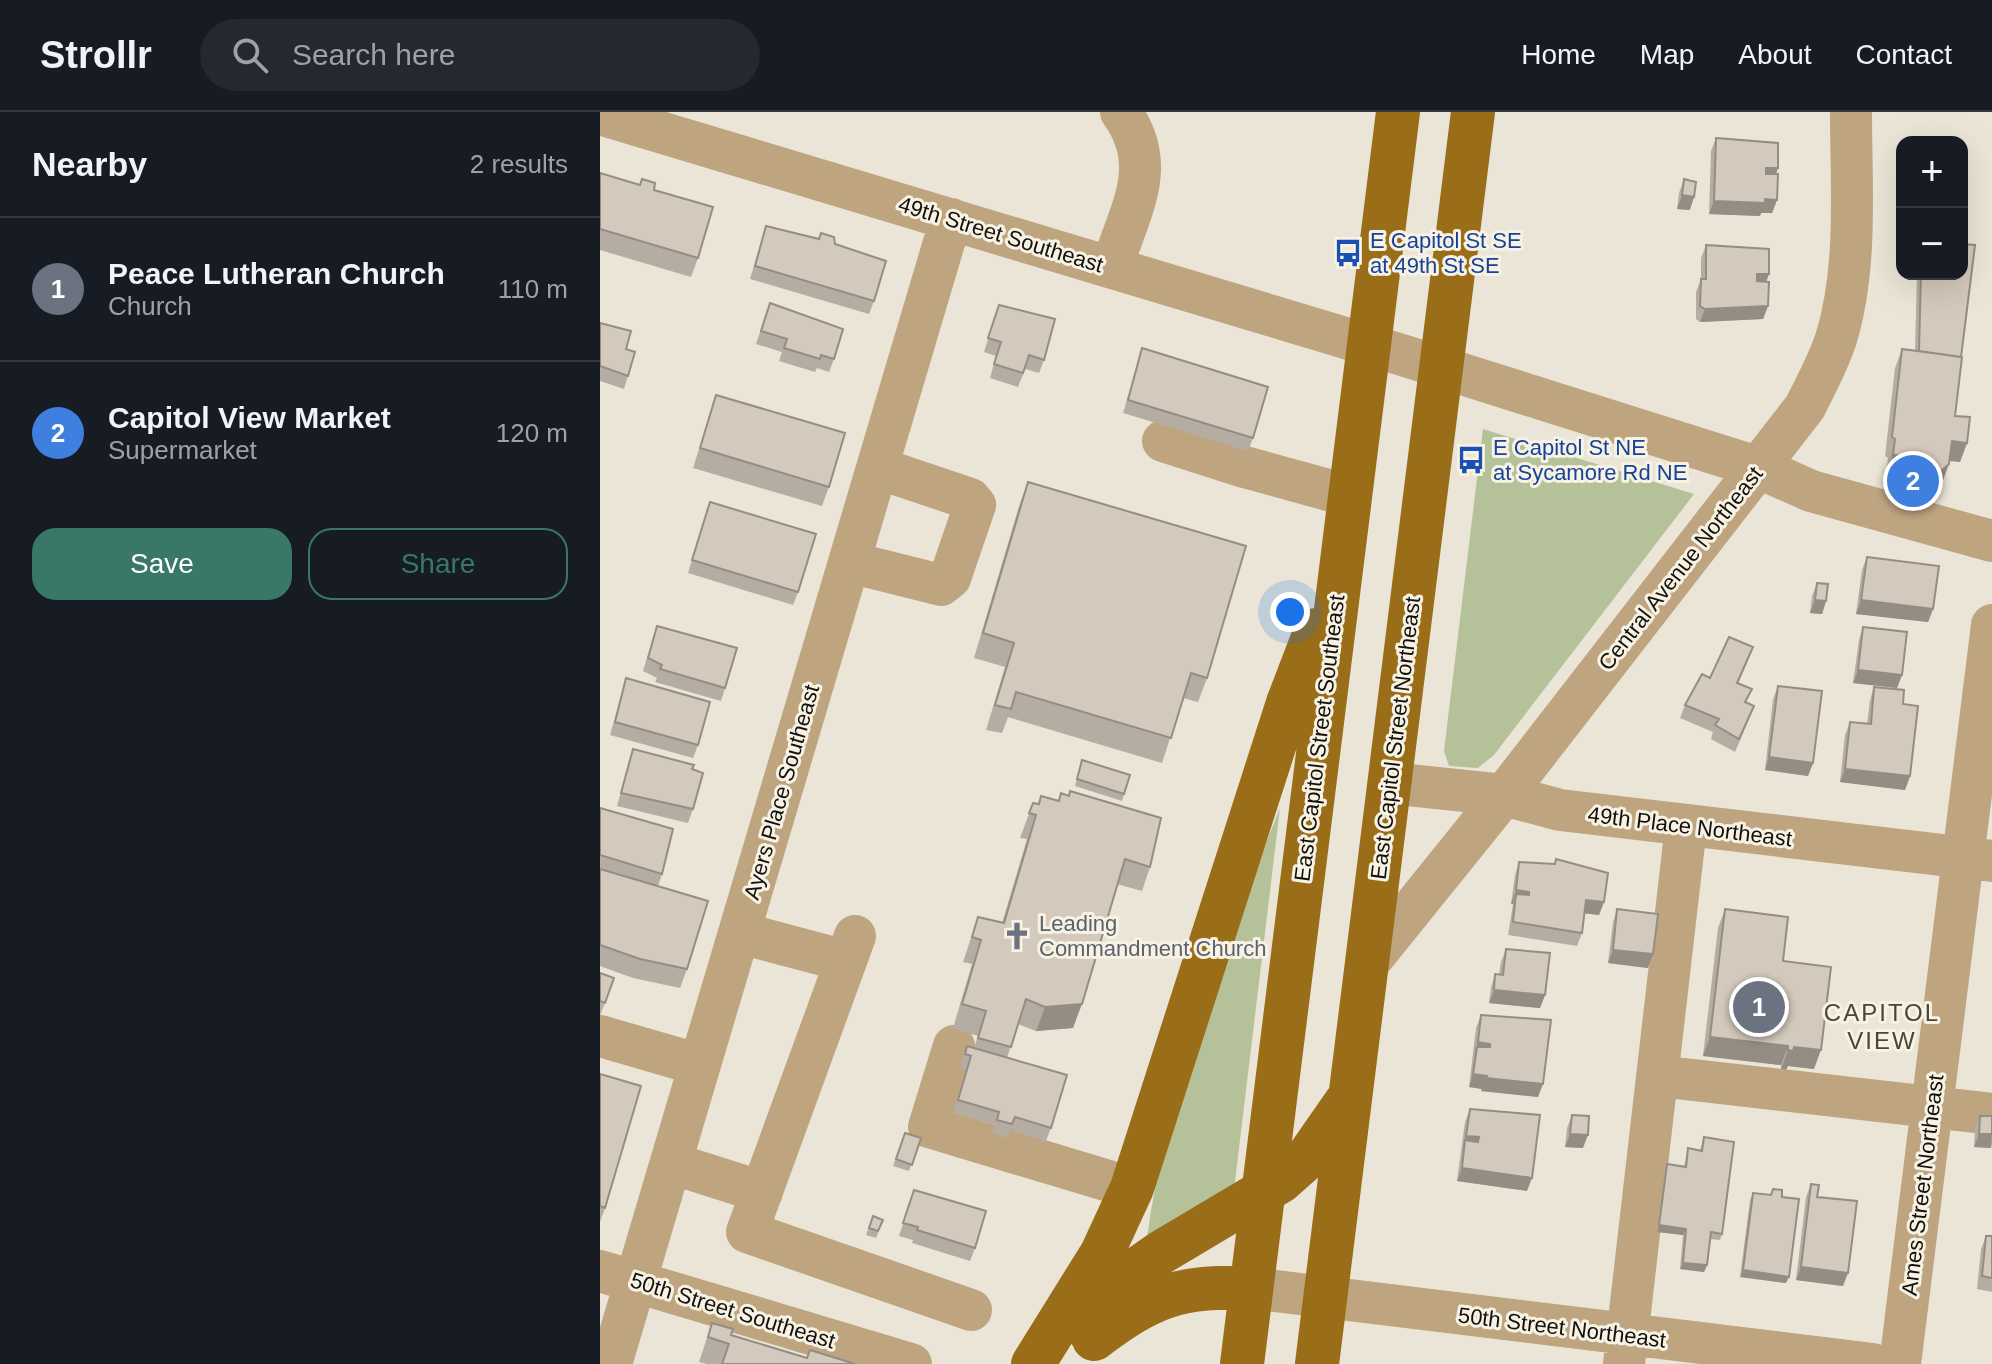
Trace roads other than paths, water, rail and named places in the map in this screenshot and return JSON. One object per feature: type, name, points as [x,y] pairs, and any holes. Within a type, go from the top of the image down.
[{"type":"main road","name":"East Capitol Street Southeast","points":[[1242,1364],[1350,496],[1404,356],[1398,112]]},
{"type":"main road","name":"East Capitol Street Northeast","points":[[1317,1364],[1389,783],[1404,356],[1473,112]]},
{"type":"main road","points":[[1033,1364],[1102,1253],[1132,1188],[1288,703],[1340,568]]},
{"type":"main road","points":[[1072,1358],[1120,1281],[1263,1191],[1307,1158],[1352,1093]]},
{"type":"main road","points":[[1072,1358],[1152,1299],[1198,1287],[1251,1288]]},
{"type":"street","points":[[1112,267],[1143,162],[1138,135],[1121,112]]},
{"type":"street","name":"Central Avenue Northeast","points":[[1366,966],[1504,795],[1805,407],[1836,339],[1850,253],[1851,112]]},
{"type":"street","name":"49th Street Southeast","points":[[600,114],[1404,356],[1757,467],[1811,491],[1992,541]]},
{"type":"street","name":"Ayers Place Southeast","points":[[611,1364],[618,1276],[671,1163],[951,219]]},
{"type":"street","points":[[1163,441],[1350,496]]},
{"type":"street","points":[[849,562],[941,585],[950,578],[975,505],[970,499],[878,468]]},
{"type":"street","name":"Ames Street Northeast","points":[[1900,1364],[1932,1107],[1977,860],[1992,625]]},
{"type":"street","name":"49th Place Northeast","points":[[1389,783],[1504,795],[1560,810],[1977,860]]},
{"type":"street","points":[[1626,1349],[1686,826]]},
{"type":"street","points":[[740,933],[850,948],[747,1232],[971,1310]]},
{"type":"street","points":[[600,1036],[700,1065]]},
{"type":"street","points":[[954,1046],[929,1127],[1132,1188]]},
{"type":"street","points":[[1658,1076],[1992,1114]]},
{"type":"street","points":[[671,1163],[762,1192]]},
{"type":"street","name":"50th Street Southeast","points":[[618,1276],[911,1364]]},
{"type":"street","name":"50th Street Northeast","points":[[1251,1288],[1626,1349],[1873,1364]]},
{"type":"place","name":"E Capitol St SE at 49th St SE","points":[[1348,253]]},
{"type":"place","name":"E Capitol St NE at Sycamore Rd NE","points":[[1471,460]]},
{"type":"place","name":"Capitol View Market","points":[[1913,481]]},
{"type":"place","name":"Leading Commandment Church","points":[[1017,936]]},
{"type":"place","name":"Peace Lutheran Church","points":[[1759,1007]]},
{"type":"district","name":"CAPITOL VIEW","points":[[1882,1027]]}]
